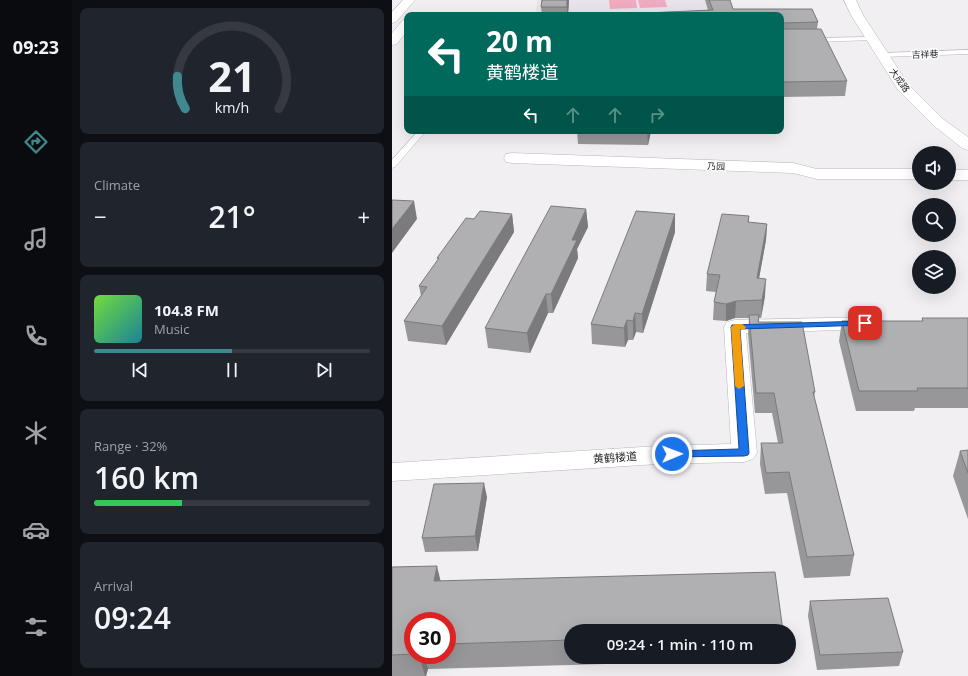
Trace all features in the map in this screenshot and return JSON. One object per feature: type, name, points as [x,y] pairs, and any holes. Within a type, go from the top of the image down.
[{"type":"main road","points":[[392,19],[409,0]]},
{"type":"main road","name":"大成路","points":[[850,0],[856,15],[904,87],[938,122],[968,145]]},
{"type":"main road","points":[[392,41],[404,27]]},
{"type":"main road","name":"乃园","points":[[512,158],[793,168],[817,174],[912,174]]},
{"type":"main road","points":[[956,175],[968,175]]},
{"type":"main road","name":"黄鹤楼道","points":[[392,472],[658,455],[744,453],[735,327],[889,323]]},
{"type":"lane","points":[[804,40],[872,39]]},
{"type":"lane","name":"吉祥巷","points":[[882,55],[968,52]]},
{"type":"lane","points":[[392,165],[419,134]]},
{"type":"shaded area","points":[[537,0],[727,0],[732,12],[536,12]]},
{"type":"shaded area","points":[[609,0],[636,0],[637,8],[610,9]]},
{"type":"shaded area","points":[[638,0],[665,0],[667,7],[640,8]]},
{"type":"building","points":[[542,0],[567,0],[567,7],[541,7]]},
{"type":"building","points":[[709,0],[730,0],[733,9],[812,9],[818,22],[784,23],[784,12],[668,12],[713,10]]},
{"type":"building","points":[[784,29],[821,29],[847,81],[784,82]]},
{"type":"building","points":[[392,200],[414,201],[392,229]]},
{"type":"building","points":[[551,206],[586,209],[572,240],[577,240],[551,294],[546,294],[527,333],[485,328]]},
{"type":"building","points":[[480,211],[512,214],[442,326],[404,321],[427,287],[419,286],[439,258],[437,258],[466,218],[474,219]]},
{"type":"building","points":[[636,211],[675,214],[642,314],[635,313],[633,321],[627,320],[624,328],[591,324]]},
{"type":"building","points":[[722,214],[749,216],[748,222],[767,224],[757,278],[766,279],[762,300],[736,301],[726,304],[714,302],[720,275],[707,274]]},
{"type":"building","points":[[749,315],[759,315],[758,322],[802,322],[815,392],[813,392],[854,555],[807,557],[789,472],[766,473],[761,443],[783,443],[774,393],[756,393]]},
{"type":"building","points":[[922,318],[968,318],[968,388],[917,388],[918,391],[859,391],[842,321],[923,321]]},
{"type":"building","points":[[968,450],[968,473],[960,451]]},
{"type":"building","points":[[484,483],[475,536],[422,538],[434,484]]},
{"type":"building","points":[[437,566],[434,581],[775,572],[782,624],[564,624],[564,640],[456,644],[456,612],[404,612],[404,654],[392,655],[392,567]]},
{"type":"building","points":[[888,598],[903,652],[820,655],[810,601]]},
{"type":"slow traffic","points":[[739,386],[735,327],[742,327]]},
{"type":"route","points":[[672,454],[744,453],[735,327],[865,323]]}]
